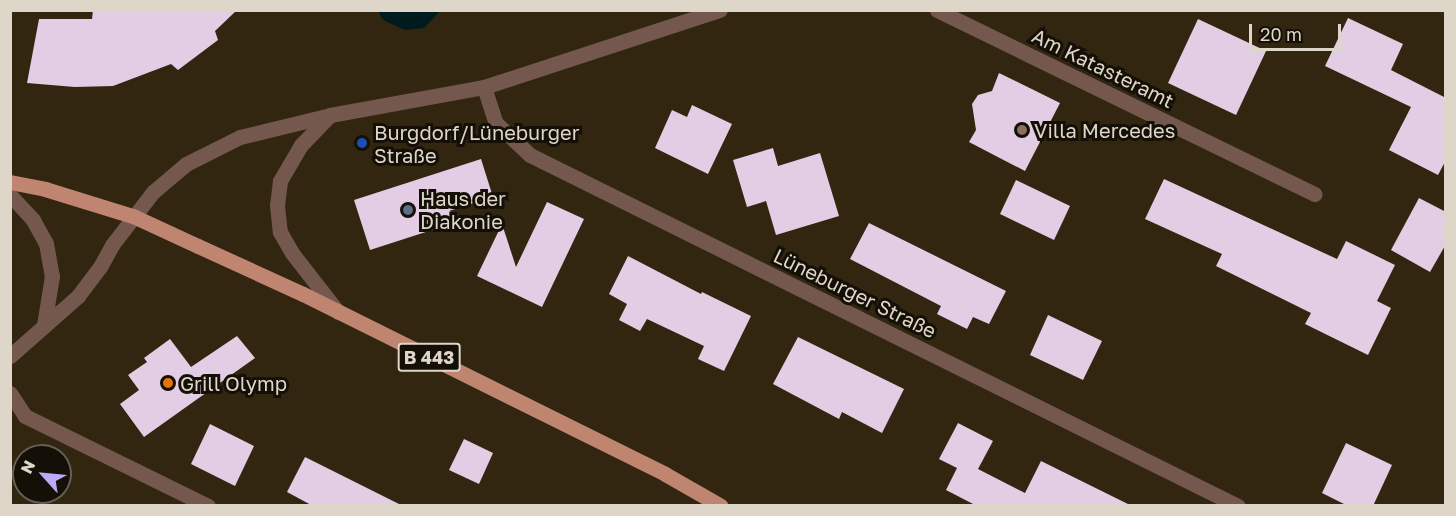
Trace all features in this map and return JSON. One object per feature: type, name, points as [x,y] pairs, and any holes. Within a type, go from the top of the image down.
[{"type":"main road","name":"B 443","points":[[10,182],[45,189],[133,216],[339,313],[665,474],[721,506]]},
{"type":"street","points":[[10,356],[78,296],[100,267],[112,244],[153,192],[186,164],[240,137],[330,115],[484,87],[720,10]]},
{"type":"street","name":"Am Katasteramt","points":[[937,10],[1315,194]]},
{"type":"street","name":"Lüneburger Straße","points":[[484,87],[496,123],[530,155],[1238,506]]},
{"type":"street","points":[[330,115],[301,145],[280,181],[277,204],[280,232],[292,252],[339,313]]},
{"type":"street","points":[[10,195],[33,220],[46,243],[52,276],[44,325]]},
{"type":"street","points":[[10,393],[26,416],[208,506]]},
{"type":"water","points":[[378,11],[440,11],[424,28],[405,30],[383,20]]},
{"type":"building","points":[[93,10],[237,10],[215,31],[218,40],[178,70],[171,64],[113,86],[75,87],[27,83],[39,19],[92,19]]},
{"type":"building","points":[[1348,18],[1403,44],[1391,70],[1446,98],[1446,160],[1438,175],[1389,150],[1411,107],[1325,66]]},
{"type":"building","points":[[1198,19],[1266,51],[1236,115],[1168,83]]},
{"type":"building","points":[[999,73],[1060,103],[1025,171],[969,142],[976,130],[972,104],[978,95],[992,91]]},
{"type":"building","points":[[692,105],[732,124],[708,174],[655,148],[672,110],[687,117]]},
{"type":"building","points":[[773,148],[778,166],[820,153],[839,216],[776,235],[766,201],[747,207],[733,160]]},
{"type":"building","name":"Haus der Diakonie","points":[[481,159],[493,197],[449,211],[466,219],[370,250],[354,200]]},
{"type":"building","points":[[1164,179],[1337,259],[1346,241],[1395,265],[1377,301],[1391,308],[1368,355],[1305,324],[1311,313],[1216,266],[1222,254],[1145,219]]},
{"type":"building","points":[[1016,180],[1070,206],[1054,240],[1000,214]]},
{"type":"building","points":[[1419,198],[1446,212],[1446,244],[1430,272],[1391,250]]},
{"type":"building","points":[[547,202],[584,219],[542,307],[477,276],[502,224],[516,267]]},
{"type":"building","points":[[869,223],[1006,291],[989,324],[973,317],[967,329],[937,314],[941,306],[850,259]]},
{"type":"building","points":[[628,256],[701,294],[702,292],[751,316],[724,371],[698,359],[704,346],[647,319],[640,331],[619,320],[627,304],[609,294]]},
{"type":"building","points":[[1048,315],[1102,341],[1083,380],[1030,355]]},
{"type":"building","name":"Grill Olymp","points":[[237,336],[255,358],[144,437],[120,404],[139,390],[128,375],[147,362],[144,358],[170,339],[191,367]]},
{"type":"building","points":[[798,337],[904,389],[882,433],[842,412],[839,419],[773,384]]},
{"type":"building","points":[[958,423],[993,441],[978,469],[1025,493],[1041,461],[1132,506],[977,506],[946,490],[957,468],[939,459]]},
{"type":"building","points":[[210,424],[254,446],[235,486],[191,464]]},
{"type":"building","points":[[464,439],[493,453],[479,484],[449,470]]},
{"type":"building","points":[[1346,443],[1392,465],[1373,506],[1348,506],[1322,493]]},
{"type":"building","points":[[305,457],[403,506],[313,506],[287,492]]},
{"type":"place","name":"Villa Mercedes","points":[[1022,130]]},
{"type":"place","name":"Burgdorf/Lüneburger Straße","points":[[362,143]]},
{"type":"place","name":"Haus der Diakonie","points":[[408,210]]},
{"type":"place","name":"Grill Olymp","points":[[168,383]]}]
